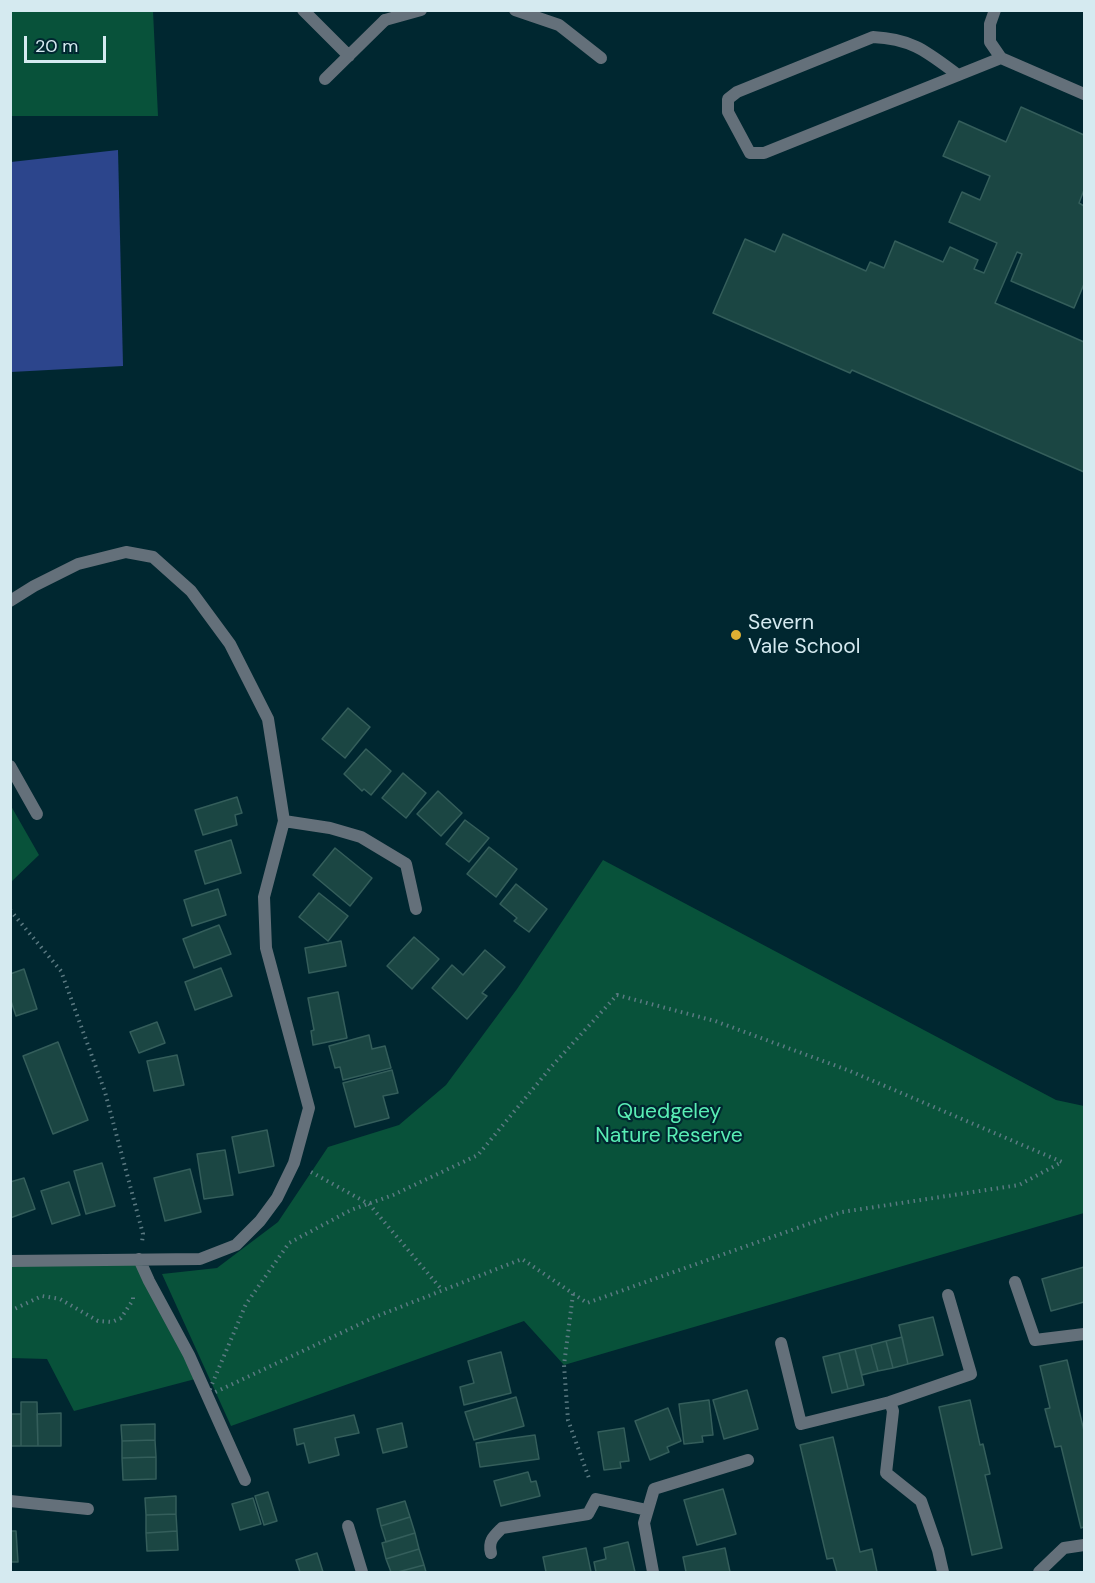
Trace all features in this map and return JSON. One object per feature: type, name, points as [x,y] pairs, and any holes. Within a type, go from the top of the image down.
[{"type":"street","points":[[303,10],[349,56]]},
{"type":"street","points":[[325,79],[386,20],[422,10]]},
{"type":"street","points":[[515,10],[559,25],[601,58]]},
{"type":"street","points":[[995,10],[990,24],[990,42],[1001,58],[1084,94]]},
{"type":"street","points":[[958,75],[919,46],[894,38],[873,37],[737,92],[728,99],[728,112],[750,153],[764,153],[1001,58]]},
{"type":"street","points":[[10,601],[78,564],[126,552],[153,557],[191,591],[230,644],[268,719],[284,821],[264,897],[266,948],[309,1108],[294,1163],[277,1198],[260,1221],[236,1245],[200,1258],[10,1261]]},
{"type":"street","points":[[10,766],[38,814]]},
{"type":"street","points":[[284,821],[330,828],[361,837],[406,864],[416,909]]},
{"type":"street","points":[[139,1259],[189,1355],[245,1480]]},
{"type":"street","points":[[1015,1282],[1035,1341],[1084,1335]]},
{"type":"street","points":[[780,1343],[801,1424],[892,1407],[971,1374],[948,1295]]},
{"type":"street","points":[[892,1407],[886,1473],[921,1501],[943,1572]]},
{"type":"street","points":[[653,1572],[644,1523],[654,1489],[748,1460]]},
{"type":"street","points":[[491,1554],[489,1545],[492,1537],[502,1528],[588,1514],[596,1499],[647,1510]]},
{"type":"street","points":[[10,1502],[88,1509]]},
{"type":"street","points":[[348,1526],[362,1572]]},
{"type":"street","points":[[1039,1572],[1064,1548],[1084,1545]]},
{"type":"path","points":[[10,910],[61,971],[105,1092],[143,1234],[139,1259]]},
{"type":"path","points":[[617,995],[715,1021],[850,1071],[1062,1162],[1019,1185],[842,1212],[587,1304],[522,1260],[375,1317],[207,1396],[246,1304],[289,1243],[351,1210],[478,1155],[552,1066],[617,995]]},
{"type":"path","points":[[294,1163],[369,1204],[442,1290]]},
{"type":"path","points":[[10,1311],[42,1296],[60,1299],[98,1321],[112,1322],[121,1318],[128,1309],[133,1300],[133,1293]]},
{"type":"path","points":[[573,1294],[564,1365],[568,1420],[596,1499]]},
{"type":"green space","points":[[11,10],[153,11],[158,116],[11,116]]},
{"type":"green space","points":[[11,806],[39,855],[10,882]]},
{"type":"green space","name":"Quedgeley Nature Reserve","points":[[603,860],[1056,1100],[1084,1106],[1084,1213],[564,1365],[524,1321],[231,1426],[162,1274],[217,1268],[278,1222],[328,1147],[399,1125],[446,1085],[517,989]]},
{"type":"green space","points":[[139,1259],[199,1378],[74,1411],[47,1359],[11,1358],[11,1261]]},
{"type":"water","points":[[118,150],[123,366],[11,372],[11,162]]},
{"type":"building","points":[[1021,107],[1084,135],[1084,190],[1079,203],[1084,206],[1084,284],[1074,308],[1011,281],[1022,254],[1017,252],[995,303],[1084,342],[1084,472],[852,370],[850,373],[713,313],[745,239],[775,252],[783,234],[866,271],[870,262],[884,268],[895,241],[943,262],[950,247],[978,260],[974,269],[984,273],[997,243],[949,222],[962,192],[980,200],[990,176],[943,156],[959,121],[1006,142]]},
{"type":"building","points":[[348,708],[370,727],[345,758],[322,739]]},
{"type":"building","points":[[366,749],[391,771],[371,795],[364,789],[362,791],[344,774]]},
{"type":"building","points":[[403,773],[426,793],[406,818],[382,798]]},
{"type":"building","points":[[438,791],[462,813],[441,836],[417,814]]},
{"type":"building","points":[[237,797],[242,813],[235,815],[237,825],[203,835],[195,810]]},
{"type":"building","points":[[465,820],[489,838],[469,862],[446,844]]},
{"type":"building","points":[[231,840],[241,873],[205,884],[195,851]]},
{"type":"building","points":[[489,847],[517,869],[496,897],[467,874]]},
{"type":"building","points":[[335,848],[372,878],[350,906],[313,875]]},
{"type":"building","points":[[516,884],[547,909],[529,932],[514,921],[517,918],[500,904]]},
{"type":"building","points":[[218,889],[226,915],[192,926],[184,900]]},
{"type":"building","points":[[319,893],[348,916],[328,941],[299,917]]},
{"type":"building","points":[[219,925],[231,954],[194,968],[183,939]]},
{"type":"building","points":[[414,937],[439,959],[412,989],[387,966]]},
{"type":"building","points":[[341,941],[346,966],[309,973],[305,948]]},
{"type":"building","points":[[485,950],[505,967],[482,993],[487,996],[467,1019],[432,988],[452,965],[463,975]]},
{"type":"building","points":[[221,968],[232,996],[195,1010],[185,982]]},
{"type":"building","points":[[24,969],[37,1009],[16,1016],[10,998],[10,974]]},
{"type":"building","points":[[338,992],[347,1038],[313,1045],[311,1031],[314,1030],[308,998]]},
{"type":"building","points":[[157,1022],[165,1043],[139,1053],[130,1032]]},
{"type":"building","points":[[369,1035],[372,1049],[385,1046],[391,1068],[343,1080],[340,1067],[335,1068],[329,1046]]},
{"type":"building","points":[[58,1042],[88,1120],[53,1134],[23,1056]]},
{"type":"building","points":[[177,1055],[184,1085],[154,1091],[147,1061]]},
{"type":"building","points":[[392,1070],[398,1093],[383,1096],[389,1118],[355,1127],[343,1083]]},
{"type":"building","points":[[267,1130],[274,1166],[239,1173],[232,1137]]},
{"type":"building","points":[[225,1150],[233,1195],[204,1199],[197,1154]]},
{"type":"building","points":[[102,1163],[115,1206],[86,1214],[74,1171]]},
{"type":"building","points":[[190,1169],[201,1212],[165,1221],[154,1178]]},
{"type":"building","points":[[24,1178],[35,1209],[10,1218],[10,1182]]},
{"type":"building","points":[[69,1182],[80,1215],[52,1224],[41,1191]]},
{"type":"building","points":[[1084,1267],[1084,1302],[1051,1311],[1042,1279]]},
{"type":"building","points":[[933,1317],[943,1355],[908,1364],[899,1325]]},
{"type":"building","points":[[902,1337],[908,1364],[893,1368],[886,1341]]},
{"type":"building","points":[[886,1341],[893,1368],[878,1371],[871,1345]]},
{"type":"building","points":[[871,1345],[878,1371],[862,1375],[855,1349]]},
{"type":"building","points":[[855,1349],[864,1385],[848,1389],[839,1353]]},
{"type":"building","points":[[501,1352],[511,1393],[464,1405],[460,1387],[474,1383],[468,1361]]},
{"type":"building","points":[[839,1353],[848,1389],[832,1393],[823,1357]]},
{"type":"building","points":[[1067,1360],[1084,1431],[1084,1527],[1081,1528],[1061,1446],[1055,1447],[1045,1409],[1050,1408],[1040,1366]]},
{"type":"building","points":[[747,1390],[758,1429],[724,1439],[713,1400]]},
{"type":"building","points":[[516,1397],[524,1426],[474,1440],[465,1412]]},
{"type":"building","points":[[709,1400],[713,1435],[702,1436],[703,1442],[684,1444],[679,1404]]},
{"type":"building","points":[[970,1400],[980,1445],[983,1444],[990,1474],[985,1475],[1002,1548],[972,1555],[939,1407]]},
{"type":"building","points":[[21,1402],[37,1402],[38,1446],[21,1446]]},
{"type":"building","points":[[668,1408],[681,1441],[667,1447],[669,1452],[650,1460],[635,1421]]},
{"type":"building","points":[[61,1413],[61,1446],[38,1446],[37,1414]]},
{"type":"building","points":[[10,1414],[21,1414],[21,1446],[10,1446]]},
{"type":"building","points":[[354,1415],[359,1433],[335,1438],[339,1455],[309,1463],[304,1443],[297,1445],[294,1429]]},
{"type":"building","points":[[402,1423],[407,1447],[383,1453],[377,1429]]},
{"type":"building","points":[[155,1424],[155,1440],[122,1441],[121,1425]]},
{"type":"building","points":[[624,1428],[629,1461],[620,1462],[621,1468],[604,1470],[598,1432]]},
{"type":"building","points":[[535,1435],[539,1459],[480,1467],[476,1443]]},
{"type":"building","points":[[833,1437],[860,1552],[872,1549],[877,1572],[837,1572],[833,1558],[827,1559],[800,1445]]},
{"type":"building","points":[[155,1440],[156,1457],[122,1458],[122,1441]]},
{"type":"building","points":[[156,1457],[156,1479],[123,1480],[122,1458]]},
{"type":"building","points":[[528,1472],[531,1482],[536,1481],[540,1496],[501,1506],[494,1481]]},
{"type":"building","points":[[723,1489],[736,1534],[697,1545],[684,1500]]},
{"type":"building","points":[[268,1492],[277,1521],[264,1525],[255,1496]]},
{"type":"building","points":[[176,1496],[176,1514],[146,1515],[145,1498]]},
{"type":"building","points":[[253,1498],[261,1524],[240,1530],[232,1504]]},
{"type":"building","points":[[405,1501],[410,1517],[381,1526],[377,1509]]},
{"type":"building","points":[[176,1514],[177,1531],[146,1533],[146,1515]]},
{"type":"building","points":[[410,1517],[415,1533],[386,1542],[381,1526]]},
{"type":"building","points":[[10,1531],[16,1531],[18,1562],[10,1562]]},
{"type":"building","points":[[177,1531],[178,1550],[147,1551],[146,1533]]},
{"type":"building","points":[[415,1533],[419,1549],[386,1559],[382,1543]]},
{"type":"building","points":[[628,1542],[635,1572],[596,1572],[594,1562],[606,1559],[604,1548]]},
{"type":"building","points":[[586,1548],[591,1572],[546,1572],[543,1557]]},
{"type":"building","points":[[725,1548],[730,1572],[686,1572],[683,1557]]},
{"type":"building","points":[[419,1549],[424,1565],[391,1572],[386,1559]]},
{"type":"building","points":[[317,1553],[323,1572],[300,1572],[296,1560]]},
{"type":"building","points":[[424,1565],[426,1572],[398,1572]]},
{"type":"place","name":"Severn Vale School","points":[[736,635]]}]
